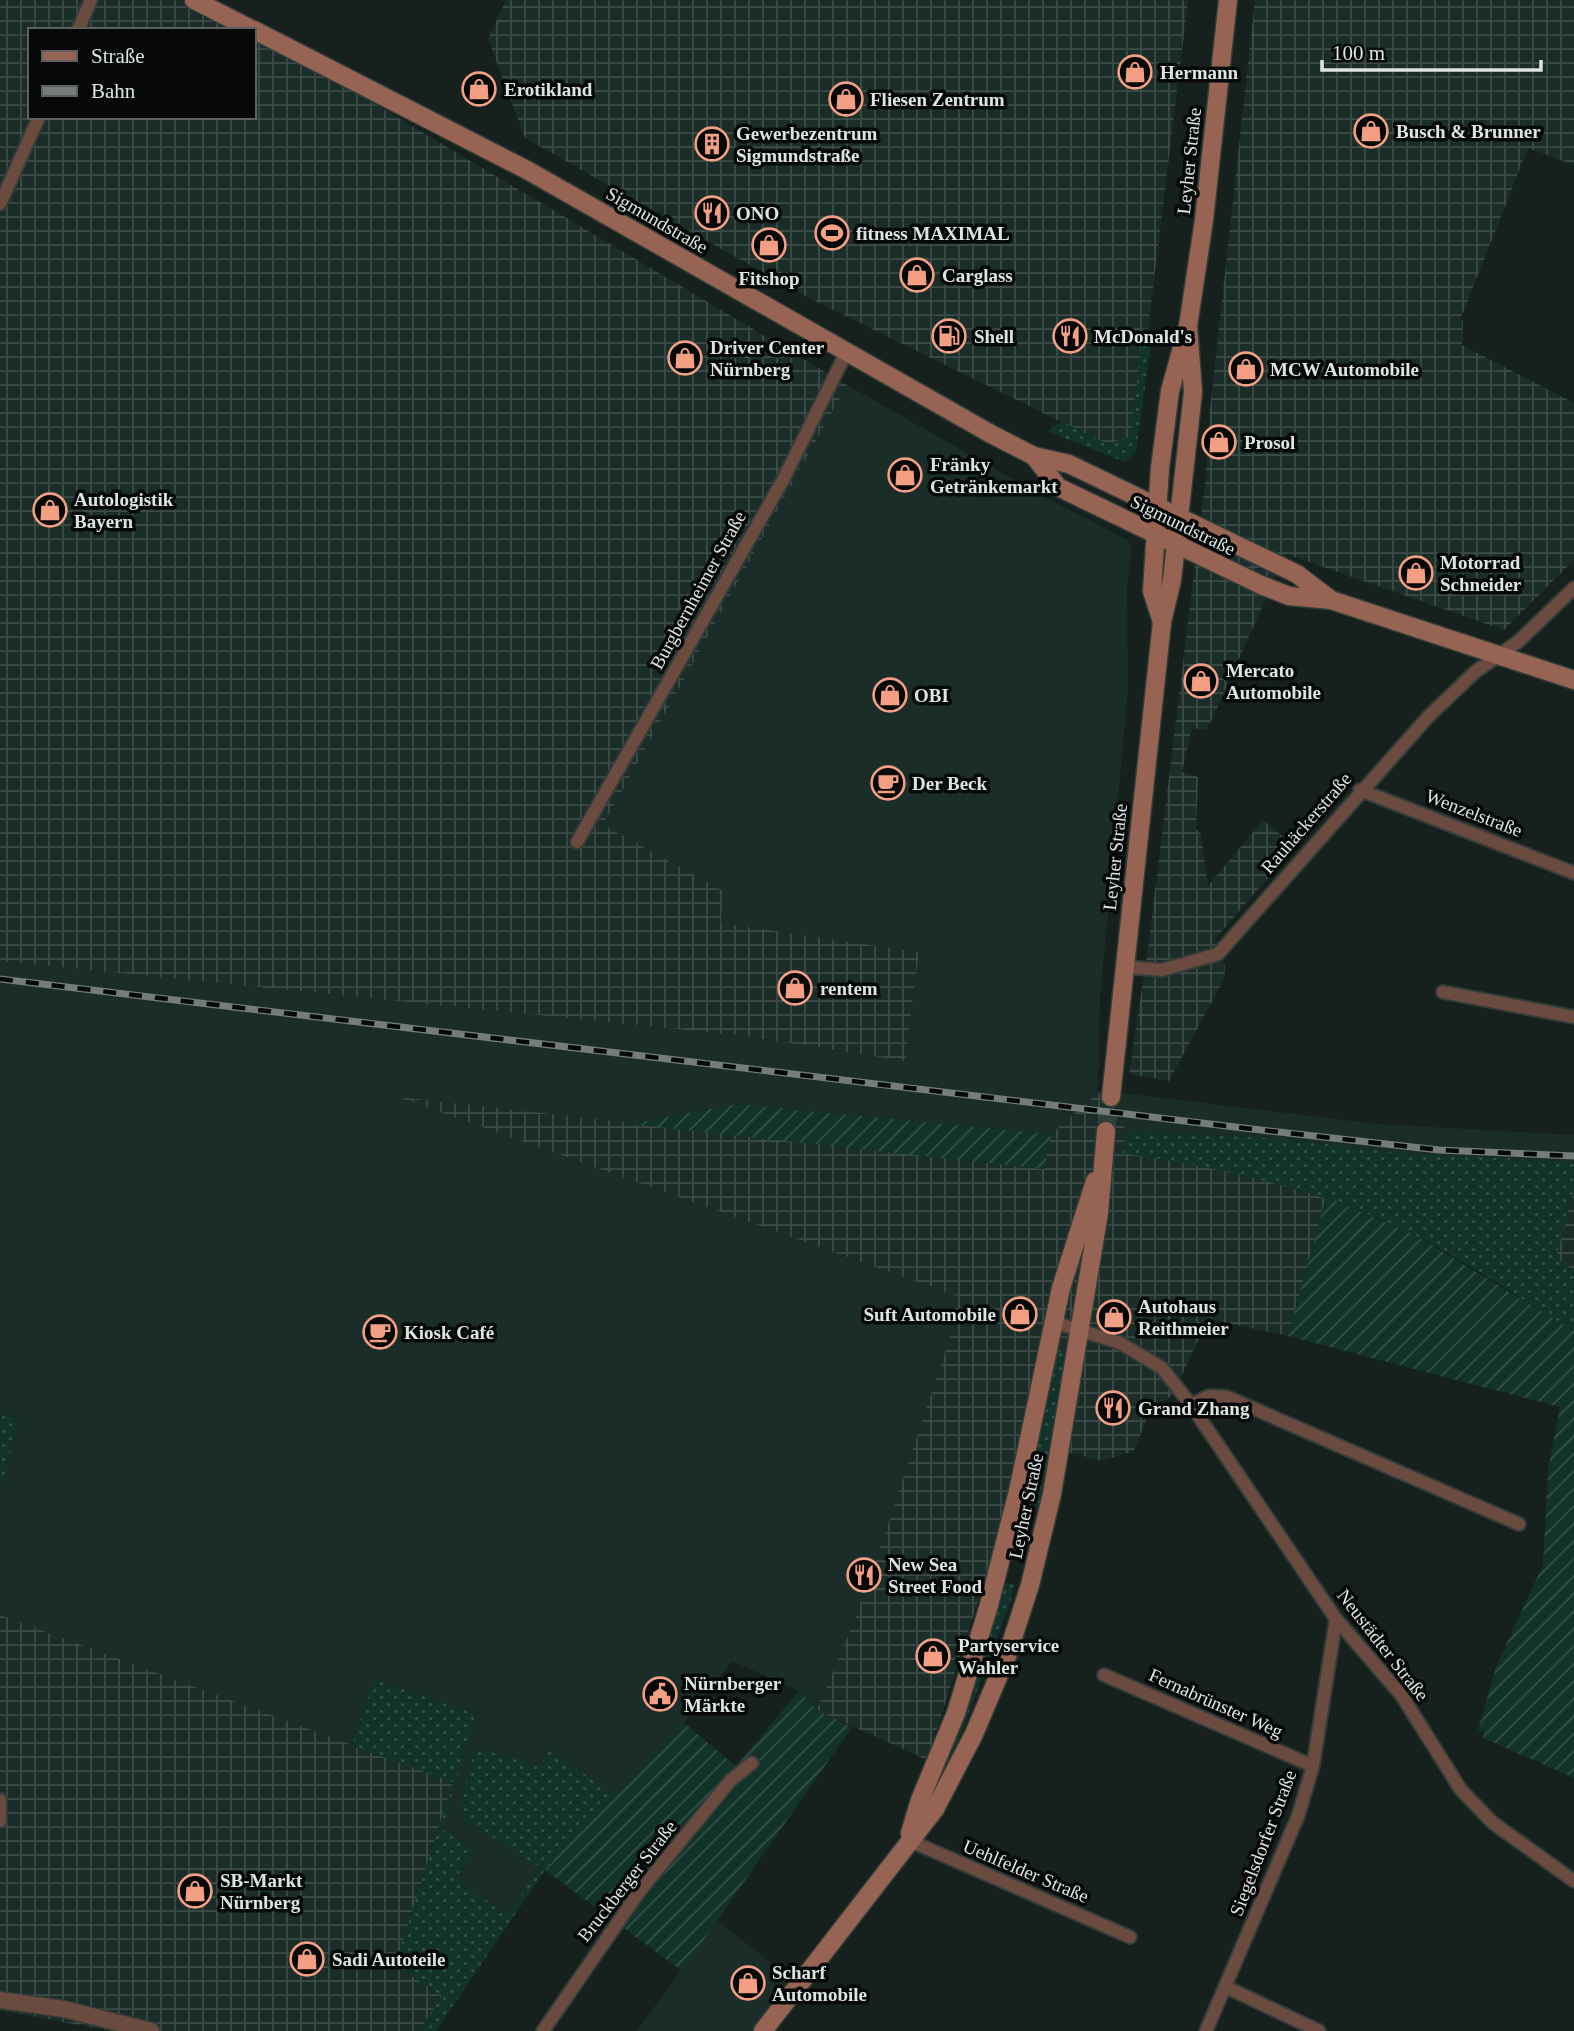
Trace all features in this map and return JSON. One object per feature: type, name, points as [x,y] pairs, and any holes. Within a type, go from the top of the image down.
[{"type":"main road","name":"Sigmundstraße","points":[[194,0],[249,28]]},
{"type":"main road","name":"Leyher Straße","points":[[1162,622],[1153,591],[1157,507],[1170,391],[1188,326],[1207,199],[1228,0]]},
{"type":"main road","name":"Sigmundstraße","points":[[256,32],[538,176],[846,353],[1034,456],[1069,464],[1297,574],[1331,600]]},
{"type":"main road","name":"Leyher Straße","points":[[1111,1097],[1162,622],[1170,594],[1193,392],[1188,326]]},
{"type":"main road","name":"Sigmundstraße","points":[[1034,456],[1058,487],[1175,546],[1289,596],[1331,600],[1574,680]]},
{"type":"main road","name":"Leyher Straße","points":[[763,2031],[861,1906],[908,1840],[935,1810],[989,1701],[1015,1632],[1044,1528],[1099,1213],[1106,1131]]},
{"type":"main road","name":"Leyher Straße","points":[[908,1840],[920,1800],[957,1713],[989,1605],[1018,1491],[1071,1252],[1104,1153]]},
{"type":"street","points":[[79,28],[91,0]]},
{"type":"street","points":[[0,204],[38,119]]},
{"type":"street","name":"Burgbernheimer Straße","points":[[577,842],[783,480],[846,353]]},
{"type":"street","name":"Rauhäckerstraße","points":[[1124,967],[1162,970],[1218,954],[1360,790],[1453,691],[1526,635],[1574,588]]},
{"type":"street","name":"Wenzelstraße","points":[[1360,790],[1574,873]]},
{"type":"street","points":[[1443,992],[1574,1017]]},
{"type":"street","name":"Neustädter Straße","points":[[1054,1322],[1120,1343],[1162,1368],[1191,1405],[1336,1619],[1402,1696],[1475,1807],[1574,1881]]},
{"type":"street","points":[[1191,1405],[1209,1396],[1227,1397],[1519,1524]]},
{"type":"street","name":"Siegelsdorfer Straße","points":[[1206,2031],[1298,1816],[1312,1766],[1336,1619]]},
{"type":"street","name":"Fernabrünster Weg","points":[[1104,1675],[1312,1766]]},
{"type":"street","name":"Bruckberger Straße","points":[[543,2031],[639,1892],[730,1782],[752,1763]]},
{"type":"street","points":[[0,1800],[0,1822]]},
{"type":"street","name":"Uehlfelder Straße","points":[[908,1840],[1130,1937]]},
{"type":"street","points":[[1226,1987],[1319,2031]]},
{"type":"street","points":[[0,2000],[64,2009],[151,2031]]},
{"type":"shaded area","points":[[0,0],[200,0],[247,28],[28,28],[28,119],[256,119],[256,33],[847,385],[603,825],[723,891],[721,923],[919,952],[905,1061],[737,1035],[0,961]]},
{"type":"shaded area","points":[[506,0],[1188,0],[1135,436],[1108,445],[801,294],[525,138],[488,39]]},
{"type":"shaded area","points":[[1255,0],[1574,0],[1574,165],[1528,148],[1460,320],[1463,321],[1462,345],[1574,403],[1574,560],[1504,630],[1286,554],[1207,730],[1192,728],[1182,772],[1198,777],[1196,829],[1201,834],[1208,886],[1263,820],[1295,847],[1214,940],[1225,966],[1224,979],[1169,1081],[1129,1074],[1149,941],[1206,475],[1210,410]]},
{"type":"shaded area","points":[[847,385],[1046,498],[1128,540],[1132,550],[1127,587],[1128,688],[1100,999],[1098,1093],[1051,1134],[737,1104],[629,1124],[402,1098],[957,1296],[949,1340],[886,1531],[854,1621],[817,1710],[799,1691],[732,1661],[684,1723],[618,1797],[550,1751],[540,1768],[465,1819],[540,1868],[508,1915],[455,1878],[441,1829],[476,1714],[375,1679],[352,1746],[0,1615],[0,1490],[19,1421],[0,1412],[0,961],[737,1035],[905,1061],[919,952],[721,923],[603,825]]},
{"type":"shaded area","points":[[1105,1091],[1377,1124],[1574,1135],[1574,1162],[1398,1153],[1286,1139],[1126,1131]]},
{"type":"shaded area","points":[[1105,1091],[1126,1131],[1123,1153],[1219,1168],[1326,1197],[1288,1336],[1208,1319],[1173,1394],[1148,1415],[1134,1451],[1102,1461],[1035,1443],[1022,1502],[987,1573],[927,1760],[817,1710],[854,1621],[886,1531],[949,1340],[957,1296],[398,1097],[1044,1169],[1051,1134],[1098,1093]]},
{"type":"shaded area","points":[[1574,1189],[1574,1271],[1556,1258]]},
{"type":"shaded area","points":[[0,1615],[453,1782],[395,1965],[442,1996],[419,2031],[111,2031],[0,2010]]},
{"type":"shaded area","points":[[717,1920],[797,1984],[761,2031],[637,2031]]},
{"type":"green space","points":[[1143,328],[1153,330],[1136,451],[1125,462],[1048,432],[1052,426],[1063,422],[1108,444],[1131,436]]},
{"type":"green space","points":[[737,1104],[1051,1134],[1044,1169],[629,1124]]},
{"type":"green space","points":[[1126,1131],[1286,1139],[1398,1153],[1574,1162],[1574,1189],[1556,1257],[1574,1271],[1574,1331],[1455,1257],[1379,1219],[1344,1205],[1272,1183],[1123,1153]]},
{"type":"green space","points":[[1326,1197],[1415,1235],[1574,1331],[1574,1778],[1483,1738],[1484,1732],[1478,1730],[1496,1667],[1543,1565],[1548,1470],[1560,1407],[1288,1336]]},
{"type":"green space","points":[[1062,1349],[1069,1349],[1044,1494],[1037,1509],[1029,1512],[1021,1506],[1053,1361]]},
{"type":"green space","points":[[0,1412],[19,1421],[0,1490]]},
{"type":"green space","points":[[1002,1582],[1014,1585],[1011,1600],[946,1774],[927,1808],[924,1807]]},
{"type":"green space","points":[[374,1679],[476,1714],[442,1829],[474,1850],[456,1878],[507,1915],[540,1868],[465,1820],[460,1803],[476,1747],[540,1767],[550,1750],[618,1797],[545,1870],[436,2031],[419,2031],[442,1996],[395,1965],[453,1782],[352,1746]]},
{"type":"green space","points":[[799,1691],[817,1710],[852,1727],[682,1971],[545,1870],[684,1723],[736,1766]]},
{"type":"tunnel","points":[[1106,1131],[1111,1097]]},
{"type":"railway","points":[[0,979],[1439,1150],[1574,1156]]},
{"type":"place","name":"Hermann","points":[[1135,72]]},
{"type":"place","name":"Erotikland","points":[[479,89]]},
{"type":"place","name":"Fliesen Zentrum","points":[[846,99]]},
{"type":"place","name":"Busch & Brunner","points":[[1371,131]]},
{"type":"place","name":"Gewerbezentrum Sigmundstraße","points":[[712,144]]},
{"type":"place","name":"ONO","points":[[712,213]]},
{"type":"place","name":"fitness MAXIMAL","points":[[832,233]]},
{"type":"place","name":"Fitshop","points":[[769,245]]},
{"type":"place","name":"Carglass","points":[[917,275]]},
{"type":"place","name":"Shell","points":[[949,336]]},
{"type":"place","name":"McDonald's","points":[[1070,336]]},
{"type":"place","name":"Driver Center Nürnberg","points":[[685,358]]},
{"type":"place","name":"MCW Automobile","points":[[1246,369]]},
{"type":"place","name":"Prosol","points":[[1219,442]]},
{"type":"place","name":"Fränky Getränkemarkt","points":[[905,475]]},
{"type":"place","name":"Autologistik Bayern","points":[[50,510]]},
{"type":"place","name":"Motorrad Schneider","points":[[1416,573]]},
{"type":"place","name":"Mercato Automobile","points":[[1201,681]]},
{"type":"place","name":"OBI","points":[[890,695]]},
{"type":"place","name":"Der Beck","points":[[888,783]]},
{"type":"place","name":"rentem","points":[[795,988]]},
{"type":"place","name":"Suft Automobile","points":[[1020,1314]]},
{"type":"place","name":"Autohaus Reithmeier","points":[[1114,1317]]},
{"type":"place","name":"Kiosk Café","points":[[380,1332]]},
{"type":"place","name":"Grand Zhang","points":[[1113,1408]]},
{"type":"place","name":"New Sea Street Food","points":[[864,1575]]},
{"type":"place","name":"Partyservice Wahler","points":[[933,1656]]},
{"type":"place","name":"Nürnberger Märkte","points":[[660,1694]]},
{"type":"place","name":"SB-Markt Nürnberg","points":[[195,1891]]},
{"type":"place","name":"Sadi Autoteile","points":[[307,1959]]},
{"type":"place","name":"Scharf Automobile","points":[[748,1983]]}]
